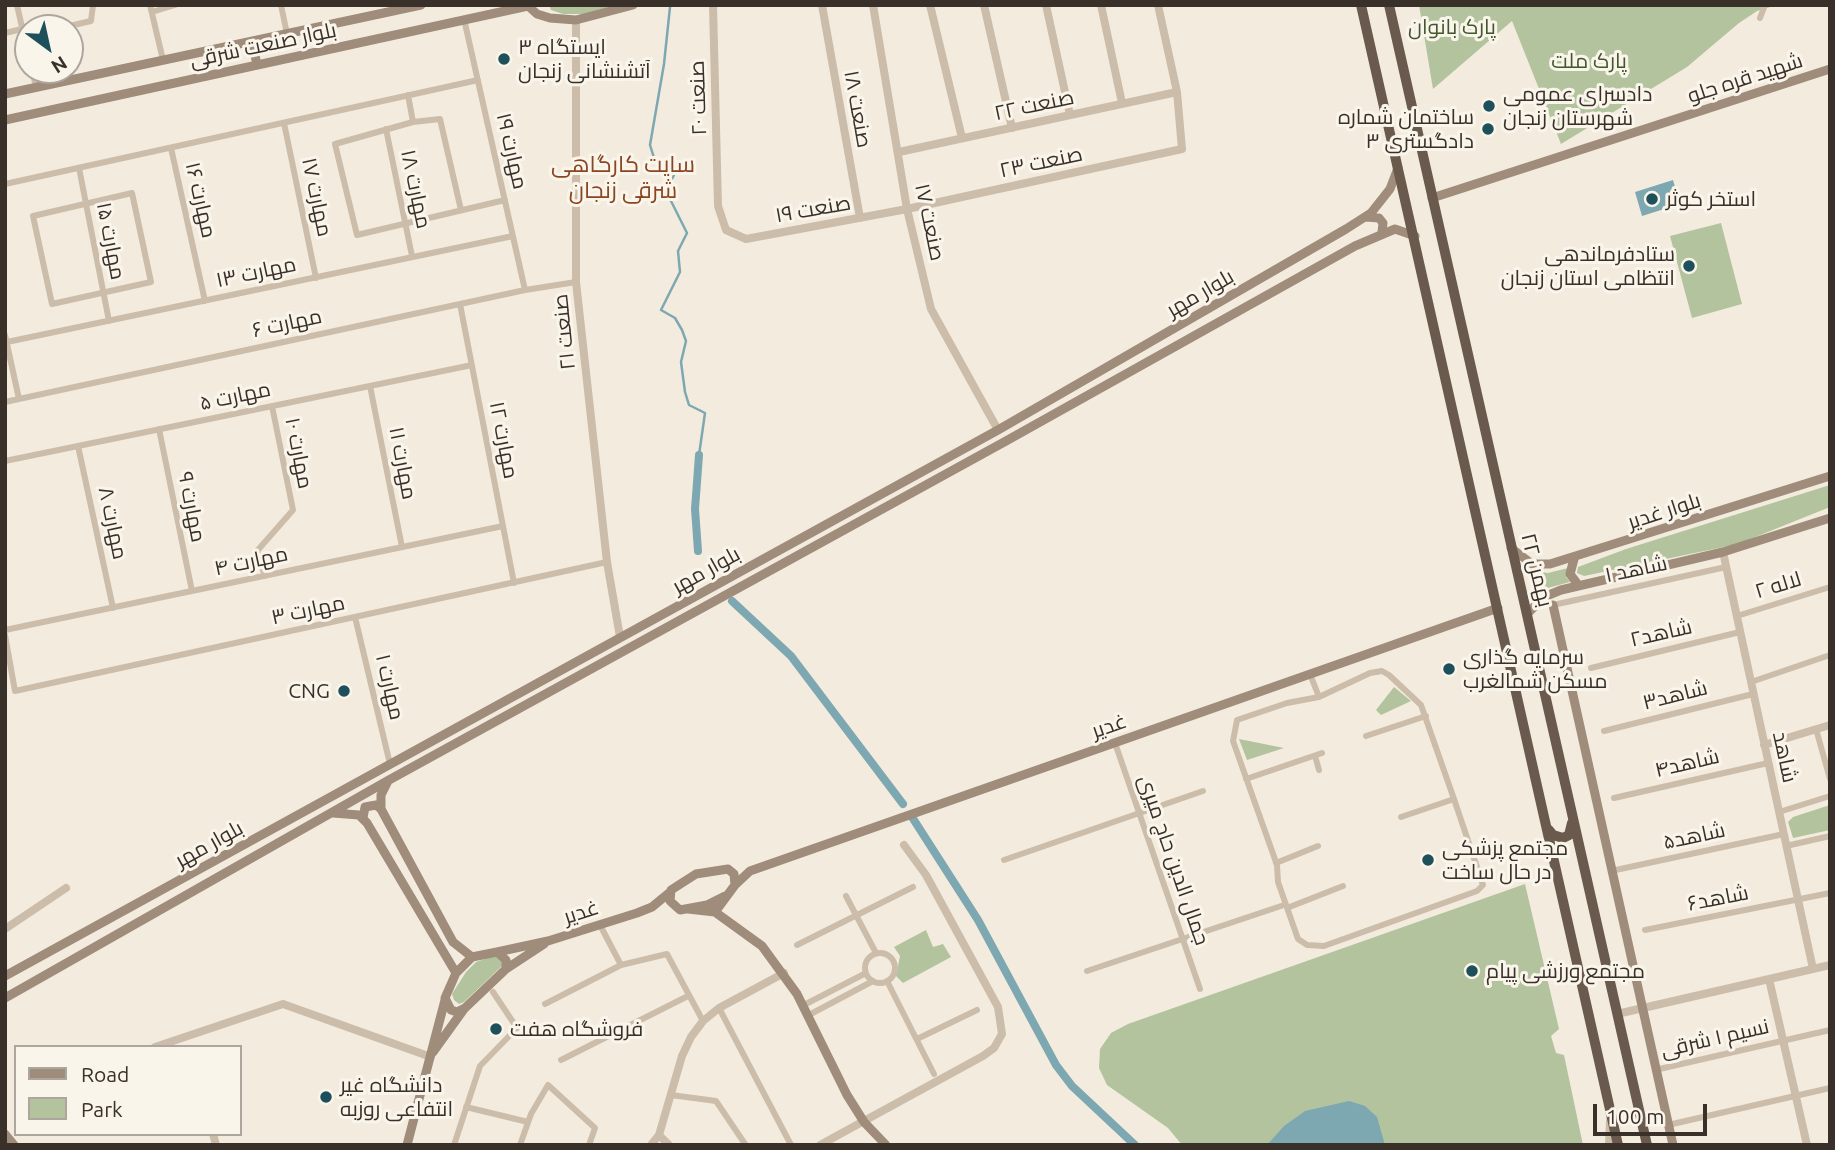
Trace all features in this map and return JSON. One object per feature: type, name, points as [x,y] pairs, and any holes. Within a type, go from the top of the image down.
[{"type":"highway","points":[[1361,5],[1618,1145]]},
{"type":"highway","name":"۲۲ بهمن","points":[[1389,5],[1647,1145]]},
{"type":"highway","points":[[1549,830],[1553,835],[1563,838],[1569,835],[1573,819]]},
{"type":"main road","name":"بلوار صنعت شرقی","points":[[5,94],[421,5]]},
{"type":"main road","points":[[528,6],[550,18],[576,20],[633,5]]},
{"type":"main road","name":"بلوار صنعت شرقی","points":[[5,120],[528,6]]},
{"type":"main road","points":[[252,41],[257,65]]},
{"type":"main road","name":"شهید قره جلو","points":[[1432,198],[1830,69]]},
{"type":"main road","name":"بلوار مهر","points":[[5,976],[998,429],[1366,217],[1390,189],[1398,166]]},
{"type":"main road","points":[[1366,217],[1379,218],[1383,223],[1382,232],[1395,229],[1415,236]]},
{"type":"main road","name":"بلوار مهر","points":[[5,998],[389,780],[1382,232]]},
{"type":"main road","name":"بلوار غدیر","points":[[1511,548],[1532,564],[1550,564],[1574,559],[1830,476]]},
{"type":"main road","points":[[1528,613],[1544,597],[1579,586],[1723,552],[1830,518]]},
{"type":"main road","points":[[1574,559],[1570,574],[1579,586]]},
{"type":"main road","points":[[742,570],[748,583]]},
{"type":"main road","points":[[1553,605],[1673,1145]]},
{"type":"main road","name":"غدیر","points":[[472,957],[548,941],[600,925],[652,907],[670,893],[674,886],[696,874],[721,868],[731,872],[750,871],[1498,608]]},
{"type":"main road","points":[[381,809],[381,795],[389,780]]},
{"type":"main road","points":[[407,1145],[445,998],[456,973],[472,957],[453,942],[381,809],[376,805],[365,807],[363,818],[456,973]]},
{"type":"main road","points":[[331,813],[345,813],[363,818]]},
{"type":"main road","points":[[216,860],[224,874]]},
{"type":"main road","name":"غدیر","points":[[725,896],[750,871]]},
{"type":"main road","points":[[731,872],[736,885]]},
{"type":"main road","points":[[670,893],[674,907]]},
{"type":"main road","points":[[688,909],[725,896]]},
{"type":"main road","points":[[715,912],[725,896]]},
{"type":"main road","points":[[652,907],[715,912],[762,946],[784,973],[847,1095],[864,1122],[886,1145]]},
{"type":"main road","points":[[432,1055],[465,1008],[506,969],[548,941]]},
{"type":"main road","points":[[497,952],[506,960],[506,969]]},
{"type":"main road","points":[[445,998],[451,1010],[457,1012],[465,1008]]},
{"type":"main road","points":[[5,1134],[14,1145]]},
{"type":"street","points":[[84,23],[91,21],[93,5]]},
{"type":"street","points":[[163,60],[151,9],[175,5]]},
{"type":"street","points":[[281,5],[287,34]]},
{"type":"street","name":"صنعت ۲۰","points":[[713,5],[718,206],[726,230]]},
{"type":"street","name":"صنعت ۱۸","points":[[822,5],[860,218]]},
{"type":"street","name":"صنعت ۱۷","points":[[873,5],[907,209],[931,309],[998,429]]},
{"type":"street","points":[[930,5],[962,138]]},
{"type":"street","points":[[984,5],[1012,128]]},
{"type":"street","points":[[1046,5],[1070,115]]},
{"type":"street","points":[[1101,5],[1122,103]]},
{"type":"street","points":[[1158,5],[1177,92]]},
{"type":"street","points":[[1760,18],[1765,5]]},
{"type":"street","name":"مهارت ۱۹","points":[[464,19],[525,290]]},
{"type":"street","name":"صنعت ۲۱","points":[[576,20],[576,282],[607,562],[620,637]]},
{"type":"street","points":[[5,184],[478,80]]},
{"type":"street","name":"صنعت ۲۲","points":[[899,152],[1177,92]]},
{"type":"street","name":"صنعت ۲۳","points":[[907,209],[1181,149],[1177,92]]},
{"type":"street","points":[[408,95],[413,122]]},
{"type":"street","points":[[461,210],[440,119],[413,122],[337,142],[335,148],[357,234],[505,200]]},
{"type":"street","name":"مهارت ۱۷","points":[[284,123],[316,278]]},
{"type":"street","name":"مهارت ۱۸","points":[[386,129],[412,256]]},
{"type":"street","name":"مهارت ۱۶","points":[[171,148],[205,301]]},
{"type":"street","name":"مهارت ۱۵","points":[[79,168],[109,321]]},
{"type":"street","points":[[132,193],[151,279],[148,284],[103,293],[52,304],[33,220],[37,214],[132,193]]},
{"type":"street","name":"صنعت ۱۹","points":[[726,230],[746,239],[907,209]]},
{"type":"street","name":"مهارت ۱۳","points":[[6,338],[109,321],[513,236]]},
{"type":"street","name":"مهارت ۶","points":[[5,402],[525,290],[576,282]]},
{"type":"street","name":"مهارت ۱۲","points":[[460,304],[514,583]]},
{"type":"street","points":[[6,338],[19,399]]},
{"type":"street","name":"مهارت ۵","points":[[5,461],[472,365]]},
{"type":"street","name":"مهارت ۱۱","points":[[370,386],[402,547]]},
{"type":"street","name":"مهارت ۱۰","points":[[265,576],[257,551],[293,510],[272,406]]},
{"type":"street","name":"مهارت ۹","points":[[159,429],[192,591]]},
{"type":"street","name":"مهارت ۸","points":[[78,446],[113,608]]},
{"type":"street","name":"مهارت ۴","points":[[5,633],[503,526]]},
{"type":"street","name":"شاهد","points":[[1723,552],[1813,969]]},
{"type":"street","name":"مهارت ۳","points":[[5,633],[15,691],[607,562]]},
{"type":"street","name":"شاهد ۱","points":[[1553,605],[1726,567]]},
{"type":"street","name":"لاله ۲","points":[[1737,616],[1830,587]]},
{"type":"street","name":"مهارت ۱","points":[[355,617],[390,764]]},
{"type":"street","name":"شاهد۲","points":[[1591,667],[1740,632]]},
{"type":"street","points":[[1751,682],[1830,655]]},
{"type":"street","points":[[1382,671],[1397,680],[1421,705],[1483,885],[1477,891],[1315,948],[1298,939],[1284,907],[1276,863],[1233,741],[1237,720],[1279,706],[1319,697],[1370,673],[1382,671]]},
{"type":"street","points":[[1310,674],[1319,697]]},
{"type":"street","name":"شاهد۳","points":[[1604,731],[1753,694]]},
{"type":"street","points":[[1366,737],[1426,716]]},
{"type":"street","points":[[1764,745],[1830,725]]},
{"type":"street","points":[[1816,729],[1830,779]]},
{"type":"street","name":"جمال الدین حاج میری","points":[[1115,743],[1200,989]]},
{"type":"street","points":[[1246,779],[1319,754],[1319,770]]},
{"type":"street","name":"شاهد۴","points":[[1614,798],[1768,763]]},
{"type":"street","points":[[1004,860],[1203,791]]},
{"type":"street","points":[[1779,812],[1830,796]]},
{"type":"street","points":[[1401,817],[1454,799]]},
{"type":"street","name":"شاهد۵","points":[[1611,871],[1784,834]]},
{"type":"street","points":[[1786,846],[1830,836]]},
{"type":"street","points":[[820,1145],[983,1056],[994,1048],[1002,1034],[998,1007],[926,875],[904,845]]},
{"type":"street","points":[[1276,863],[1318,846]]},
{"type":"street","points":[[1087,971],[1343,886]]},
{"type":"street","points":[[797,945],[913,887]]},
{"type":"street","points":[[5,929],[66,888]]},
{"type":"street","name":"شاهد۶","points":[[1645,930],[1830,893]]},
{"type":"street","points":[[846,896],[876,953]]},
{"type":"street","points":[[600,925],[621,965]]},
{"type":"street","points":[[807,1016],[873,981],[887,981],[894,975],[895,966],[885,953],[876,953],[865,965],[866,973],[873,981]]},
{"type":"street","points":[[544,1004],[621,965],[667,954],[703,1021]]},
{"type":"street","points":[[1617,1014],[1830,965]]},
{"type":"street","points":[[651,1145],[659,1135],[691,1037],[703,1021],[719,1008],[784,973]]},
{"type":"street","points":[[802,1006],[866,973]]},
{"type":"street","points":[[1769,979],[1807,1145]]},
{"type":"street","points":[[887,981],[934,1074]]},
{"type":"street","points":[[454,1145],[480,1066],[517,1028],[493,992]]},
{"type":"street","points":[[561,1060],[688,996]]},
{"type":"street","points":[[182,1042],[283,1004],[432,1055]]},
{"type":"street","points":[[719,1008],[791,1145]]},
{"type":"street","points":[[917,1039],[976,1010]]},
{"type":"street","name":"نسیم ۱ شرقی","points":[[1656,1070],[1830,1030]]},
{"type":"street","points":[[520,1145],[528,1122],[548,1085],[595,1128],[589,1145]]},
{"type":"street","points":[[1668,1125],[1830,1088]]},
{"type":"street","points":[[671,1095],[716,1101],[745,1144]]},
{"type":"street","points":[[466,1107],[528,1122]]},
{"type":"street","points":[[1609,1145],[1611,1111]]},
{"type":"street","points":[[659,1135],[669,1145]]},
{"type":"green space","points":[[549,5],[616,5],[583,14],[563,14],[551,10]]},
{"type":"green space","name":"پارک ملت","points":[[1419,5],[1777,5],[1757,11],[1687,67],[1561,144],[1512,21],[1433,89]]},
{"type":"green space","points":[[1721,223],[1742,304],[1692,318],[1670,236]]},
{"type":"green space","points":[[1830,485],[1830,507],[1738,544],[1584,576],[1577,573],[1578,567],[1626,549]]},
{"type":"green space","points":[[1568,568],[1566,577],[1570,582],[1544,589],[1535,597],[1529,570],[1548,573]]},
{"type":"green space","points":[[1394,687],[1411,701],[1381,715],[1376,710]]},
{"type":"green space","points":[[1239,739],[1284,748],[1247,760]]},
{"type":"green space","points":[[1830,805],[1830,830],[1793,838],[1788,822],[1793,817]]},
{"type":"green space","points":[[1525,884],[1559,1029],[1551,1036],[1556,1053],[1564,1055],[1583,1145],[1182,1145],[1168,1128],[1107,1085],[1099,1068],[1100,1049],[1111,1033],[1128,1024]]},
{"type":"green space","points":[[926,930],[933,947],[943,944],[951,957],[903,983],[896,976],[900,956],[894,947]]},
{"type":"green space","points":[[493,956],[502,958],[502,966],[459,1004],[452,994],[466,972],[476,962]]},
{"type":"water","points":[[1673,180],[1680,204],[1642,216],[1635,192]]},
{"type":"water","points":[[1349,1101],[1365,1106],[1377,1117],[1385,1145],[1267,1145],[1284,1126],[1305,1111]]},
{"type":"waterway","points":[[670,7],[664,64],[650,145],[655,161],[675,173],[666,191],[687,233],[678,251],[680,272],[661,310],[675,318],[686,341],[681,362],[689,405],[705,413],[699,455]]},
{"type":"waterway","points":[[698,551],[695,509],[699,455]]},
{"type":"waterway","points":[[732,601],[791,656],[903,804]]},
{"type":"waterway","points":[[912,817],[978,920],[1056,1065],[1072,1086],[1135,1145]]},
{"type":"place","name":"ایستگاه ۳ آتشنشانی زنجان","points":[[504,59]]},
{"type":"place","name":"دادسرای عمومی شهرستان زنجان","points":[[1489,106]]},
{"type":"place","name":"ساختمان شماره ۳ دادگستری","points":[[1488,129]]},
{"type":"place","name":"استخر کوثر","points":[[1652,199]]},
{"type":"place","name":"ستادفرماندهی انتظامی استان زنجان","points":[[1689,266]]},
{"type":"place","name":"سرمایه گذاری مسکن شمالغرب","points":[[1449,669]]},
{"type":"place","name":"CNG","points":[[344,691]]},
{"type":"place","name":"مجتمع پزشکی در حال ساخت","points":[[1428,860]]},
{"type":"place","name":"مجتمع ورزشی پیام","points":[[1472,971]]},
{"type":"place","name":"فروشگاه هفت","points":[[496,1029]]},
{"type":"place","name":"دانشگاه غیر انتفاعی روزبه","points":[[326,1097]]},
{"type":"district","name":"سایت کارگاهی شرقی زنجان","points":[[623,177]]},
{"type":"park label","name":"پارک بانوان","points":[[1452,27]]}]
